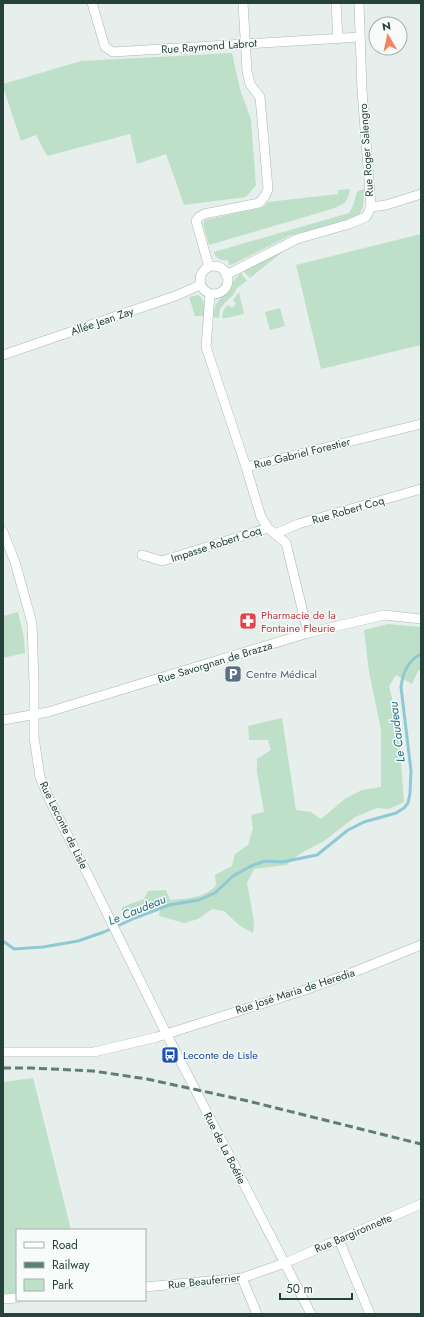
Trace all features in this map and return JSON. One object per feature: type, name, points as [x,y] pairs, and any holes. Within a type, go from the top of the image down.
[{"type":"street","name":"Rue Raymond Labrot","points":[[92,3],[105,47],[113,52],[360,37]]},
{"type":"street","points":[[209,267],[196,221],[199,217],[204,214],[259,203],[265,196],[268,189],[260,97],[250,84],[246,71],[246,43],[243,3]]},
{"type":"street","points":[[336,3],[338,39]]},
{"type":"street","name":"Rue Roger Salengro","points":[[226,275],[297,239],[349,224],[366,217],[371,207],[362,90],[359,3]]},
{"type":"street","points":[[371,207],[386,205],[421,194]]},
{"type":"street","points":[[214,266],[220,268],[226,275],[228,279],[227,285],[223,291],[217,294],[210,294],[204,291],[200,285],[202,272],[209,267],[214,266]]},
{"type":"street","name":"Allée Jean Zay","points":[[3,355],[182,294],[200,285]]},
{"type":"street","points":[[210,294],[206,347],[246,467]]},
{"type":"street","name":"Rue Gabriel Forestier","points":[[268,528],[261,517],[246,467],[421,424]]},
{"type":"street","name":"Rue Robert Coq","points":[[275,534],[298,524],[421,489]]},
{"type":"street","points":[[268,528],[286,543],[308,633]]},
{"type":"street","name":"Impasse Robert Coq","points":[[142,555],[162,561],[268,528]]},
{"type":"street","name":"Rue Leconte de Lisle","points":[[3,532],[15,562],[32,623],[34,737],[40,776],[50,801],[166,1033]]},
{"type":"street","name":"Rue Savorgnan de Brazza","points":[[3,720],[34,715],[308,633],[384,615],[421,619]]},
{"type":"street","name":"Rue José Maria de Heredia","points":[[3,1052],[94,1052],[157,1037],[305,990],[421,945]]},
{"type":"street","name":"Rue de La Boétie","points":[[166,1033],[311,1314]]},
{"type":"street","name":"Rue Bargironnette","points":[[284,1263],[421,1204]]},
{"type":"street","points":[[339,1240],[370,1314]]},
{"type":"street","name":"Rue Beauferrier","points":[[146,1287],[242,1278],[284,1263]]},
{"type":"street","points":[[242,1278],[257,1314]]},
{"type":"street","points":[[3,1299],[16,1298]]},
{"type":"green space","points":[[232,53],[240,89],[251,120],[256,185],[246,197],[184,205],[166,154],[137,164],[130,134],[47,156],[36,135],[21,141],[3,87],[3,84],[81,61]]},
{"type":"green space","points":[[350,189],[347,200],[340,206],[209,245],[203,224],[205,220],[263,207],[268,202],[338,194],[338,190]]},
{"type":"green space","points":[[365,189],[363,207],[360,214],[350,219],[289,236],[229,265],[228,260],[219,259],[214,252],[349,213],[353,206],[357,192]]},
{"type":"green space","points":[[421,234],[421,345],[321,369],[296,265]]},
{"type":"green space","points":[[285,250],[250,278],[244,272],[254,264]]},
{"type":"green space","points":[[241,273],[247,281],[237,288],[234,294],[223,305],[220,309],[219,318],[213,317],[215,306],[229,291],[234,280]]},
{"type":"green space","points":[[239,292],[244,314],[222,318],[226,307],[229,305],[232,308],[236,304],[233,300]]},
{"type":"green space","points":[[198,295],[201,297],[203,302],[204,316],[195,316],[189,297]]},
{"type":"green space","points":[[280,308],[285,326],[270,330],[265,312]]},
{"type":"green space","points":[[18,612],[24,638],[25,653],[3,658],[3,616]]},
{"type":"green space","points":[[388,624],[421,627],[421,669],[418,671],[412,684],[396,675],[389,686],[398,723],[404,802],[389,809],[377,808],[355,817],[324,841],[301,853],[286,865],[254,869],[247,883],[254,921],[253,933],[240,926],[224,911],[212,909],[198,919],[184,923],[159,916],[161,903],[139,906],[122,912],[122,907],[144,899],[148,891],[166,890],[170,900],[195,897],[207,893],[216,885],[215,875],[232,866],[235,854],[248,845],[253,828],[251,815],[264,812],[257,772],[257,759],[271,750],[268,740],[249,740],[248,726],[282,718],[296,810],[311,812],[321,819],[346,798],[362,790],[381,787],[381,730],[369,672],[364,630]]},
{"type":"green space","points":[[33,1078],[71,1229],[16,1229],[16,1293],[3,1294],[3,1082]]},
{"type":"waterway","name":"Le Caudeau","points":[[3,941],[14,949],[43,947],[78,941],[169,905],[199,900],[215,893],[233,876],[251,866],[265,861],[282,862],[317,855],[348,830],[364,822],[396,813],[404,808],[408,803],[410,793],[411,771],[401,687],[406,668],[412,660],[421,654]]},
{"type":"railway","points":[[3,1068],[93,1071],[147,1079],[248,1101],[421,1144]]},
{"type":"place","name":"Pharmacie de la Fontaine Fleurie","points":[[248,621]]},
{"type":"place","name":"Centre Médical","points":[[233,674]]},
{"type":"place","name":"Leconte de Lisle","points":[[170,1055]]}]
